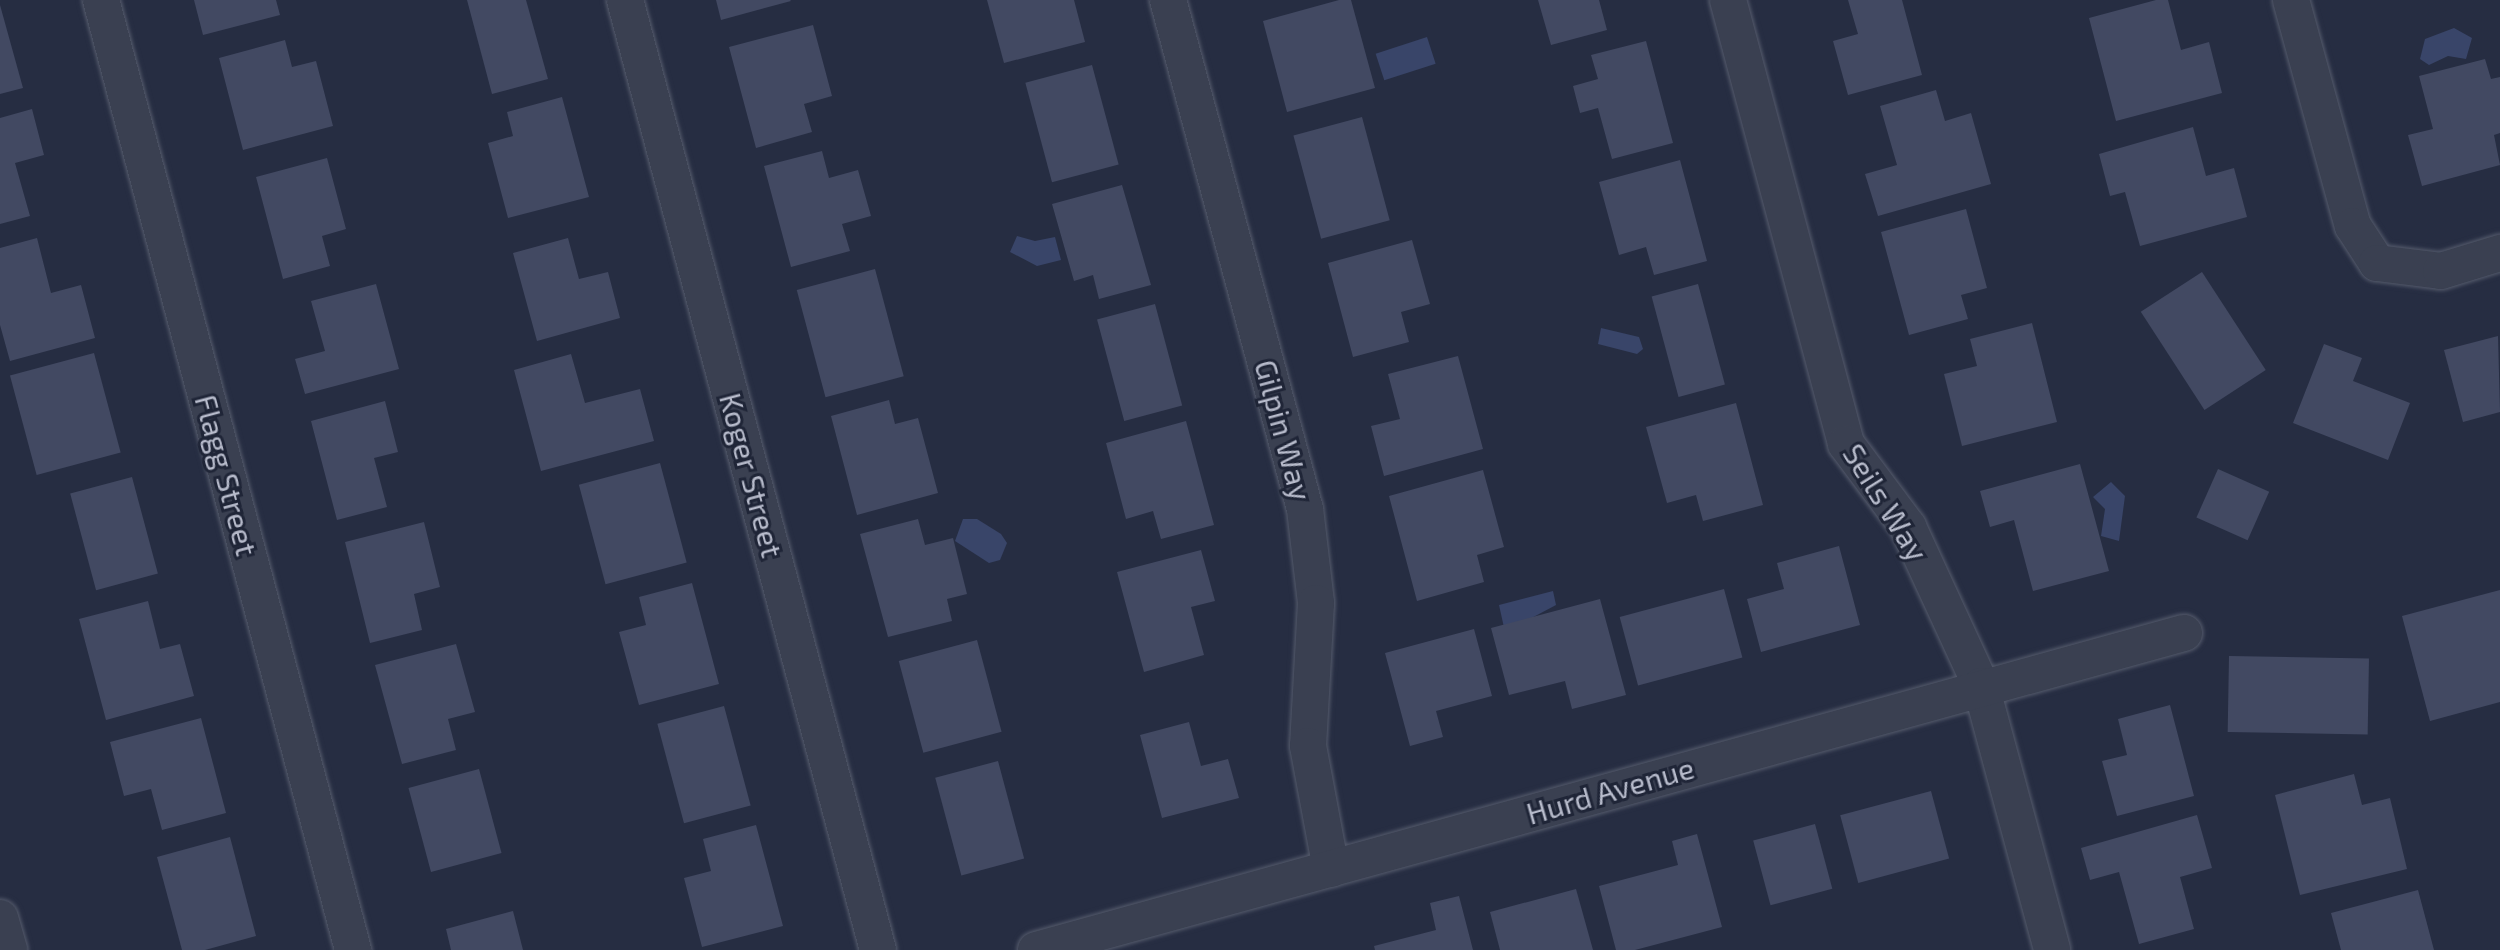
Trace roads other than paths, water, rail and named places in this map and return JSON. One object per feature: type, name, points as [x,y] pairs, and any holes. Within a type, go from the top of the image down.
[{"type":"street","name":"Flagg Street","points":[[101,0],[353,950]]},
{"type":"street","name":"Koger Street","points":[[625,0],[878,950]]},
{"type":"street","name":"Gilpin Way","points":[[1168,0],[1305,509],[1316,603],[1308,746],[1331,869]]},
{"type":"street","name":"Seils Way","points":[[1728,0],[1846,444],[1908,527],[1981,686],[2052,950]]},
{"type":"street","points":[[2291,0],[2353,226],[2377,263],[2441,271],[2500,253]]},
{"type":"street","name":"Hurd Avenue","points":[[1036,950],[1981,686],[2184,633]]},
{"type":"street","points":[[0,918],[9,950]]},
{"type":"water","points":[[2454,28],[2472,38],[2466,59],[2448,56],[2429,65],[2420,59],[2425,39]]},
{"type":"water","points":[[1427,37],[1436,64],[1384,80],[1376,54]]},
{"type":"water","points":[[1017,236],[1035,241],[1055,237],[1061,260],[1037,266],[1010,252]]},
{"type":"water","points":[[1601,328],[1639,337],[1643,349],[1637,354],[1598,344]]},
{"type":"water","points":[[2111,482],[2125,496],[2119,541],[2101,536],[2105,509],[2093,497]]},
{"type":"water","points":[[963,519],[977,519],[1001,534],[1007,543],[1000,560],[989,563],[955,541]]},
{"type":"water","points":[[1553,591],[1556,605],[1505,632],[1499,605]]}]
